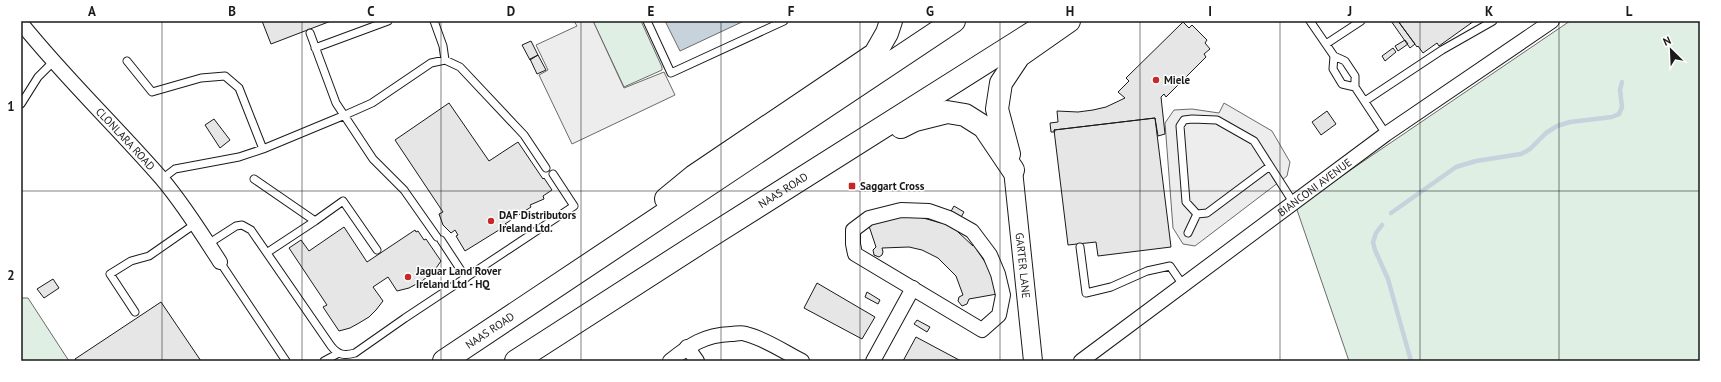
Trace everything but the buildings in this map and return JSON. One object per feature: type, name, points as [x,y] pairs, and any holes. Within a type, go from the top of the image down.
[{"type":"highway","points":[[576,274],[694,176],[875,54],[887,33],[890,21]]},
{"type":"highway","name":"NAAS ROAD","points":[[444,361],[954,21]]},
{"type":"highway","name":"NAAS ROAD","points":[[516,361],[1051,21]]},
{"type":"highway","points":[[1013,170],[997,109],[1001,82],[1019,56],[1069,21]]},
{"type":"highway","points":[[800,180],[915,120],[947,112],[965,116],[984,127],[1013,170]]},
{"type":"street","name":"BIANCONI AVENUE","points":[[1081,361],[1386,134],[1552,21]]},
{"type":"street","name":"CLONLARA ROAD","points":[[21,23],[53,62],[162,179],[195,224],[220,262]]},
{"type":"street","name":"GARTER LANE","points":[[1013,170],[1033,361]]},
{"type":"street","points":[[900,210],[929,211],[949,218],[972,231],[990,255],[998,274],[1003,295],[999,315],[982,330],[913,288],[855,254],[852,244],[853,230],[868,218],[900,210]]},
{"type":"street","points":[[873,361],[913,288]]},
{"type":"street","points":[[670,361],[687,347],[701,340],[718,335],[745,333],[802,361]]},
{"type":"street","points":[[687,347],[697,361]]},
{"type":"lane","points":[[315,48],[388,21]]},
{"type":"lane","points":[[434,21],[444,46],[445,60]]},
{"type":"lane","points":[[647,21],[671,73],[770,24],[784,21]]},
{"type":"lane","points":[[1310,21],[1334,56],[1345,61],[1355,76],[1355,87],[1386,134]]},
{"type":"lane","points":[[1326,44],[1361,21]]},
{"type":"lane","points":[[1365,101],[1442,50],[1493,21]]},
{"type":"lane","points":[[310,33],[336,103],[373,159],[404,190],[466,278]]},
{"type":"lane","points":[[1334,56],[1333,69],[1342,84],[1355,87]]},
{"type":"lane","points":[[162,179],[175,169],[239,157],[263,149],[345,115],[372,103],[431,63],[445,60],[460,67],[524,135],[546,168]]},
{"type":"lane","points":[[127,61],[152,92],[201,78],[224,76],[239,88],[263,149]]},
{"type":"lane","points":[[21,104],[38,77],[53,62]]},
{"type":"lane","points":[[1197,214],[1186,202],[1180,126],[1184,120],[1217,120],[1254,141],[1293,202]]},
{"type":"lane","points":[[1197,214],[1207,213],[1270,166]]},
{"type":"lane","points":[[324,361],[337,354],[347,356],[355,352],[574,206],[553,174]]},
{"type":"lane","points":[[254,179],[315,221]]},
{"type":"lane","points":[[268,252],[343,202],[377,250]]},
{"type":"lane","points":[[1188,233],[1197,214]]},
{"type":"lane","points":[[135,312],[110,274],[131,261],[149,256],[195,224]]},
{"type":"lane","points":[[208,244],[236,226],[242,225],[256,234],[337,354]]},
{"type":"lane","points":[[1080,247],[1086,293],[1111,287],[1147,271],[1170,266],[1183,285]]},
{"type":"lane","points":[[220,262],[286,361]]},
{"type":"green space","points":[[593,21],[641,21],[662,70],[624,87]]},
{"type":"green space","points":[[1570,21],[1698,21],[1700,25],[1700,361],[1349,361],[1296,207]]},
{"type":"green space","points":[[21,298],[28,298],[69,361],[21,361]]},
{"type":"shaded area","points":[[574,21],[593,21],[624,88],[664,72],[675,95],[572,144],[539,75],[548,70],[536,45],[577,26]]},
{"type":"shaded area","points":[[665,21],[744,21],[680,51]]},
{"type":"shaded area","points":[[1224,103],[1272,131],[1290,162],[1287,176],[1195,246],[1183,244],[1173,228],[1165,123],[1174,110],[1192,109],[1219,113]]},
{"type":"waterway","points":[[1391,213],[1456,167],[1476,161],[1521,154],[1530,149],[1546,133],[1557,126],[1570,122],[1612,117],[1619,114],[1622,107],[1620,90],[1622,82]]},
{"type":"waterway","points":[[1382,225],[1376,233],[1373,242],[1388,279],[1411,361]]},
{"type":"place","name":"Miele","points":[[1156,80]]},
{"type":"place","name":"Saggart Cross","points":[[852,186]]},
{"type":"place","name":"DAF Distributors Ireland Ltd.","points":[[491,221]]},
{"type":"place","name":"Jaguar Land Rover Ireland Ltd - HQ","points":[[408,277]]}]
